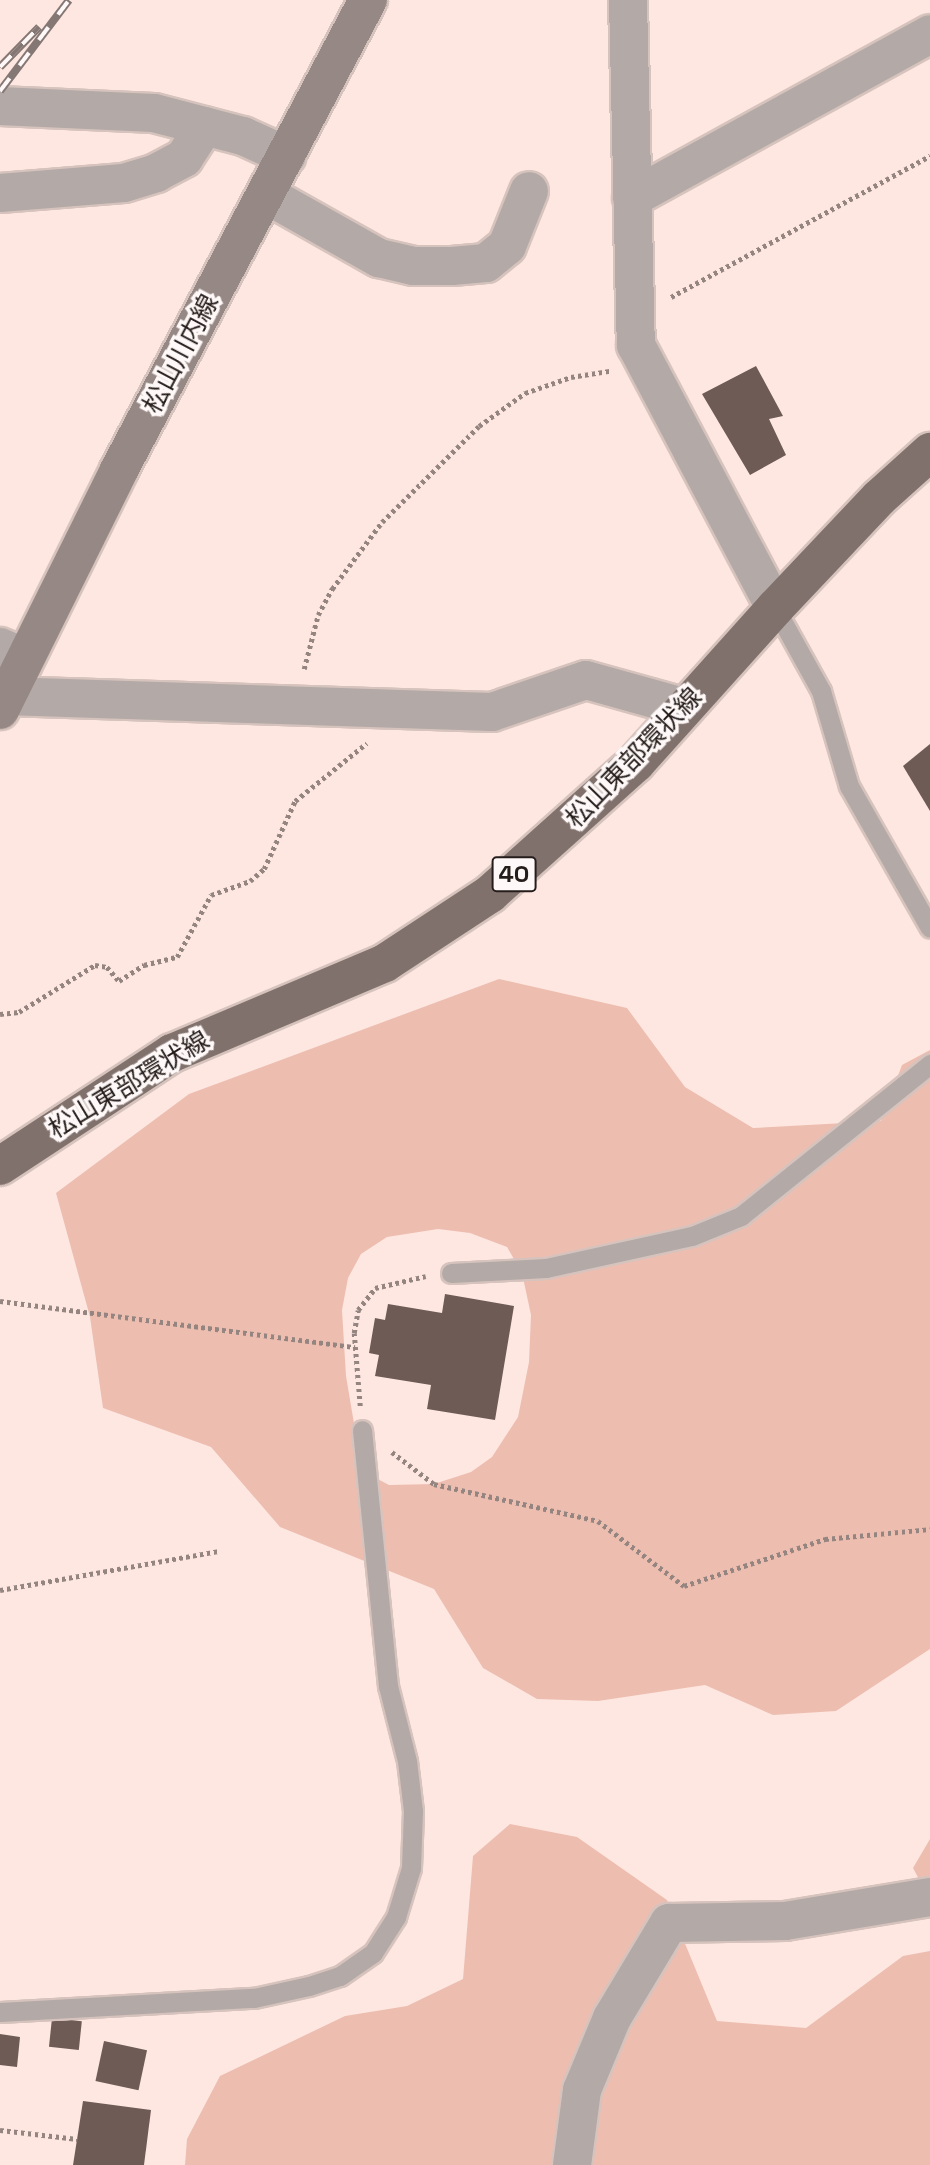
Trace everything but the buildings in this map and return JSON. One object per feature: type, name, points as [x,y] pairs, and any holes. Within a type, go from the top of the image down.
[{"type":"main road","name":"松山川内線","points":[[3,703],[12,652],[267,195],[368,0]]},
{"type":"main road","name":"松山東部環状線","points":[[0,1167],[172,1054],[385,962],[429,937],[568,828],[636,764],[683,707],[775,608],[879,498],[930,452]]},
{"type":"street","points":[[628,0],[636,345],[775,608]]},
{"type":"street","points":[[632,198],[930,34]]},
{"type":"street","points":[[4,112],[154,113],[243,136],[287,156]]},
{"type":"street","points":[[0,193],[124,183],[156,173],[184,158],[205,126]]},
{"type":"street","points":[[267,195],[379,258],[413,266],[452,266],[486,263],[507,246],[529,191]]},
{"type":"street","points":[[3,703],[492,712],[586,680],[683,707]]},
{"type":"street","points":[[572,2165],[582,2090],[612,2018],[669,1923],[785,1921],[930,1897]]},
{"type":"lane","points":[[775,608],[821,691],[849,786],[930,928]]},
{"type":"lane","points":[[451,1273],[547,1268],[692,1236],[741,1216],[930,1064]]},
{"type":"lane","points":[[0,2012],[254,1998],[310,1986],[340,1976],[373,1953],[396,1917],[411,1868],[413,1811],[407,1761],[387,1673],[362,1430]]},
{"type":"path","points":[[658,304],[930,156]]},
{"type":"path","points":[[295,707],[318,615],[332,590],[382,522],[479,426],[525,393],[570,377],[646,365]]},
{"type":"path","points":[[0,1013],[19,1012],[95,965],[107,967],[119,981],[144,965],[177,957],[201,906],[211,895],[250,881],[264,869],[295,802],[372,739],[388,710]]},
{"type":"path","points":[[451,1273],[406,1278],[376,1288],[358,1310],[355,1347],[362,1430],[434,1484],[598,1521],[684,1586],[825,1539],[930,1529]]},
{"type":"path","points":[[0,1301],[355,1347]]},
{"type":"path","points":[[0,1590],[220,1551]]},
{"type":"path","points":[[0,2130],[77,2139]]},
{"type":"shaded area","points":[[499,979],[627,1008],[685,1087],[753,1128],[881,1121],[902,1065],[930,1050],[930,1649],[836,1711],[773,1715],[705,1685],[598,1701],[537,1699],[483,1668],[434,1589],[280,1527],[211,1447],[103,1408],[90,1317],[56,1193],[189,1094]],"holes":[[[438,1229],[470,1233],[507,1247],[522,1273],[531,1315],[529,1362],[518,1417],[492,1457],[471,1472],[434,1484],[389,1485],[372,1476],[360,1459],[346,1376],[342,1310],[348,1278],[361,1254],[387,1237]]]},
{"type":"shaded area","points":[[510,1824],[577,1837],[667,1900],[717,2021],[806,2028],[903,1956],[930,1951],[930,2165],[185,2165],[187,2139],[220,2076],[345,2016],[407,2006],[463,1979],[473,1856]]},
{"type":"shaded area","points":[[930,1839],[930,1898],[929,1898],[913,1868]]},
{"type":"railway","points":[[0,91],[69,0]]},
{"type":"railway","points":[[0,67],[39,27]]}]
